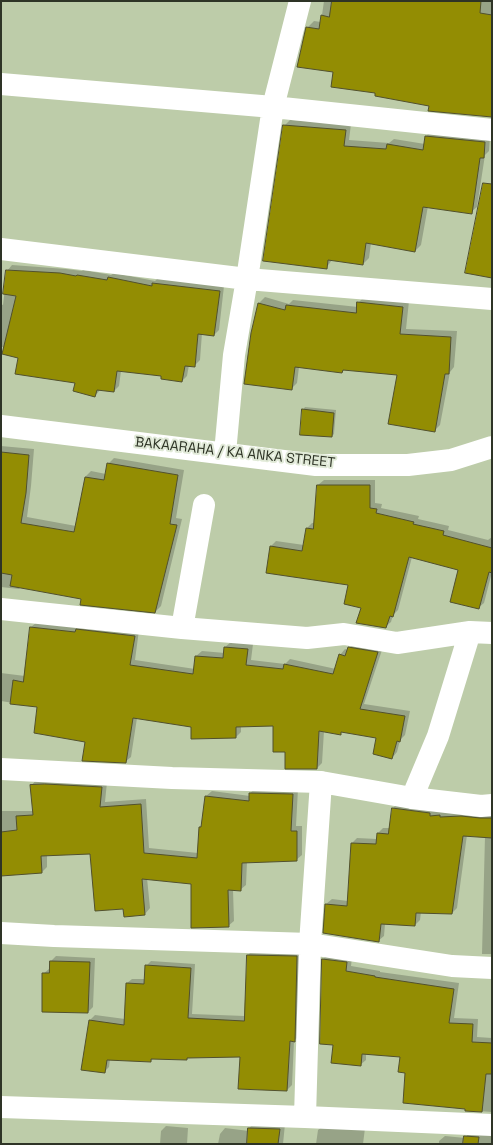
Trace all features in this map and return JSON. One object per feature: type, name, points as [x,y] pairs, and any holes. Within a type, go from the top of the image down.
[{"type":"street","points":[[225,453],[234,355],[273,107],[300,1]]},
{"type":"street","points":[[1,84],[273,107],[492,130]]},
{"type":"street","points":[[1,249],[247,278],[492,298]]},
{"type":"street","name":"BAKAARAHA / KA ANKA STREET","points":[[1,426],[316,465],[408,465],[451,460],[492,447]]},
{"type":"street","points":[[182,628],[204,505]]},
{"type":"street","points":[[1,608],[182,628],[308,638],[344,634],[397,643],[470,632],[492,633]]},
{"type":"street","points":[[412,798],[438,736],[470,632]]},
{"type":"street","points":[[1,769],[172,778],[321,782],[412,798],[481,806],[492,805]]},
{"type":"street","points":[[305,1117],[310,944],[321,782]]},
{"type":"street","points":[[1,932],[54,936],[310,944],[452,966],[492,968]]},
{"type":"street","points":[[1,1106],[492,1125]]},
{"type":"building","points":[[332,1],[481,1],[480,13],[492,15],[492,117],[428,111],[429,106],[375,96],[375,93],[331,87],[333,72],[297,67],[306,27],[319,29],[321,15],[329,17]]},
{"type":"building","points":[[283,125],[346,130],[344,146],[386,149],[387,144],[423,150],[425,136],[485,142],[484,158],[480,158],[472,214],[423,207],[415,252],[366,243],[363,265],[328,260],[327,269],[263,261]]},
{"type":"building","points":[[483,183],[492,184],[492,278],[465,273]]},
{"type":"building","points":[[6,270],[60,273],[107,280],[108,277],[152,286],[152,283],[220,291],[214,336],[198,334],[195,367],[185,366],[182,382],[161,379],[161,376],[117,371],[114,392],[97,390],[95,397],[73,391],[75,383],[15,374],[18,358],[2,354],[16,296],[3,294]]},
{"type":"building","points":[[357,302],[403,307],[400,334],[451,337],[449,374],[445,374],[435,432],[388,424],[397,375],[343,370],[342,373],[295,367],[292,390],[244,384],[251,333],[258,303],[285,310],[286,305],[356,313]]},
{"type":"building","points":[[302,409],[334,413],[332,437],[300,435]]},
{"type":"building","points":[[1,452],[29,455],[26,493],[21,523],[74,532],[85,477],[104,480],[107,463],[178,475],[170,524],[177,525],[155,613],[80,605],[81,599],[10,586],[12,575],[1,573]]},
{"type":"building","points":[[317,485],[370,485],[370,508],[377,509],[376,513],[444,531],[443,535],[492,548],[492,573],[489,572],[479,609],[450,602],[458,570],[409,557],[393,617],[390,616],[386,628],[356,623],[361,608],[344,604],[348,585],[266,573],[270,546],[302,551],[306,528],[313,529]]},
{"type":"building","points":[[30,627],[75,632],[76,629],[135,636],[130,665],[193,674],[195,656],[223,658],[224,647],[248,649],[246,665],[283,669],[284,664],[333,674],[339,654],[345,656],[348,647],[378,652],[360,709],[405,716],[400,742],[397,741],[392,759],[373,754],[376,738],[341,732],[341,735],[319,731],[317,769],[285,769],[285,752],[273,752],[273,726],[236,727],[236,738],[191,739],[191,727],[133,718],[126,763],[82,761],[85,742],[34,733],[37,707],[10,704],[13,680],[23,682]]},
{"type":"building","points":[[45,784],[102,787],[100,807],[141,804],[144,853],[197,858],[199,827],[201,827],[205,796],[249,801],[249,793],[293,794],[291,831],[297,831],[297,861],[242,863],[241,891],[228,890],[229,927],[191,928],[191,884],[142,879],[145,915],[124,917],[123,909],[95,911],[90,854],[41,856],[42,873],[1,876],[1,832],[17,830],[16,816],[33,815],[30,785]]},
{"type":"building","points":[[392,808],[430,813],[430,816],[440,815],[440,817],[461,816],[492,818],[492,838],[463,836],[452,914],[416,913],[415,926],[381,924],[379,942],[323,933],[325,904],[347,906],[351,843],[376,844],[377,833],[388,834]]},
{"type":"building","points":[[247,955],[297,956],[295,1042],[290,1041],[287,1091],[238,1089],[240,1057],[187,1058],[187,1060],[151,1059],[151,1062],[107,1060],[105,1073],[81,1070],[89,1020],[124,1025],[126,983],[144,984],[145,965],[191,968],[188,1018],[244,1021]]},
{"type":"building","points":[[322,959],[347,962],[346,971],[454,989],[449,1023],[473,1024],[472,1042],[492,1043],[492,1074],[486,1074],[482,1112],[403,1103],[405,1073],[398,1072],[400,1057],[362,1054],[361,1066],[331,1063],[333,1045],[320,1044]]},
{"type":"building","points":[[50,961],[90,962],[88,1013],[42,1012],[42,973],[49,973]]},
{"type":"building","points":[[248,1128],[280,1129],[278,1144],[247,1144]]},
{"type":"building","points":[[464,1136],[479,1137],[478,1144],[463,1144]]}]
